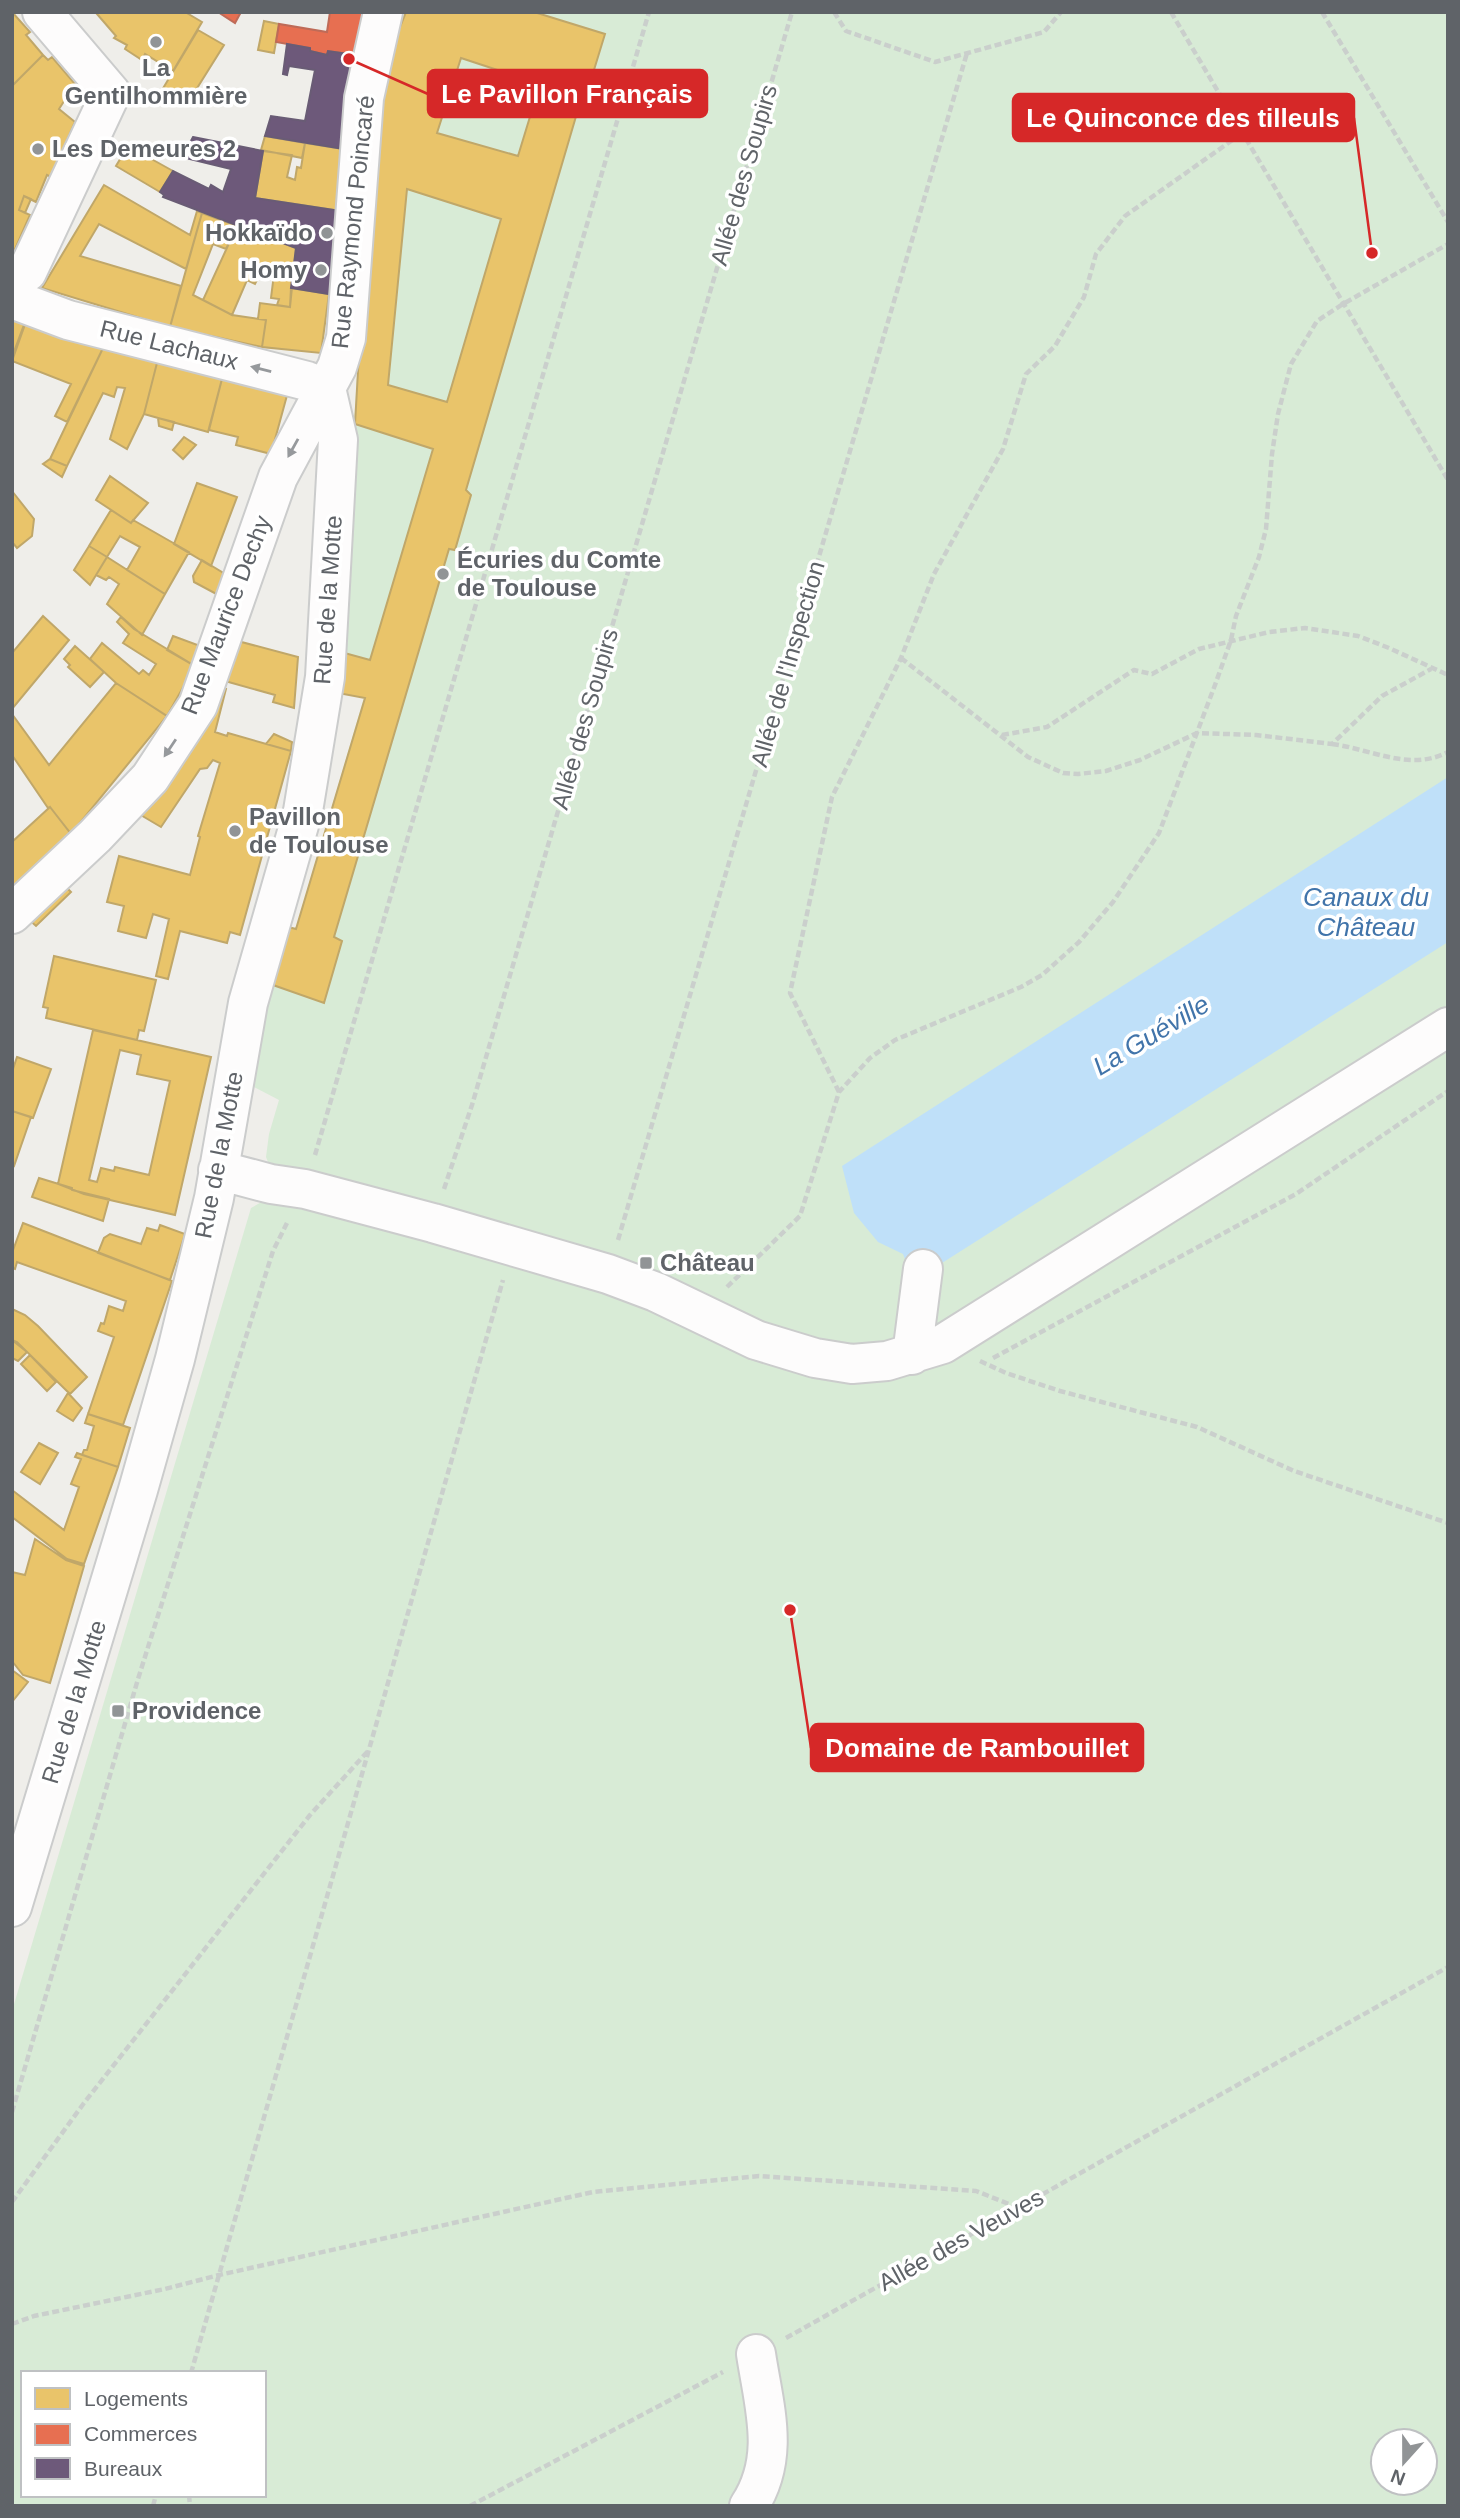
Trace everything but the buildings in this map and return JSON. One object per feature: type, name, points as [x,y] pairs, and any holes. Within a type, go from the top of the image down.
[{"type":"street","points":[[16,293],[111,93],[42,12]]},
{"type":"street","name":"Rue Raymond Poincaré","points":[[326,388],[337,368],[346,338],[364,98],[383,12]]},
{"type":"street","name":"Rue Lachaux","points":[[16,293],[68,320],[307,380],[326,388]]},
{"type":"street","name":"Rue Maurice Dechy","points":[[12,914],[95,836],[150,778],[198,705],[278,477],[326,388]]},
{"type":"street","name":"Rue de la Motte","points":[[12,1907],[175,1359],[214,1199],[248,1003],[303,811],[325,677],[338,440],[326,388]]},
{"type":"street","points":[[218,1170],[271,1184],[305,1189],[433,1223],[608,1274],[656,1292],[756,1339],[815,1358],[852,1364],[887,1361],[928,1350],[1448,1027]]},
{"type":"street","points":[[923,1269],[928,1350]]},
{"type":"street","points":[[749,2506],[767,2470],[768,2433],[756,2354]]},
{"type":"path","points":[[12,2112],[138,1679],[273,1251],[305,1189],[649,12]]},
{"type":"path","name":"Allée des Soupirs","points":[[433,1223],[472,1105],[792,12]]},
{"type":"path","points":[[834,12],[846,31],[934,62],[1044,32],[1061,12]]},
{"type":"path","points":[[1171,12],[1448,481]]},
{"type":"path","points":[[1322,12],[1448,222]]},
{"type":"path","name":"Allée de l'Inspection","points":[[608,1274],[967,53]]},
{"type":"path","points":[[839,1092],[790,993],[832,797],[901,658],[934,574],[1003,449],[1026,374],[1055,346],[1084,296],[1096,254],[1125,216],[1241,134]]},
{"type":"path","points":[[701,1312],[800,1216],[839,1092],[870,1058],[895,1040],[1021,987],[1042,975],[1079,942],[1113,902],[1159,833],[1231,640],[1236,616],[1259,556],[1266,529],[1276,427],[1291,364],[1317,321],[1448,244]]},
{"type":"path","points":[[1000,735],[1047,727],[1134,670],[1152,674],[1199,649],[1231,640],[1306,628],[1358,636],[1448,675]]},
{"type":"path","points":[[901,658],[1028,757],[1063,773],[1106,771],[1140,760],[1197,733],[1256,735],[1351,746],[1402,761],[1428,761],[1448,752]]},
{"type":"path","points":[[1332,744],[1382,696],[1431,669]]},
{"type":"path","points":[[985,1363],[1296,1194],[1448,1091]]},
{"type":"path","points":[[192,2371],[513,1247]]},
{"type":"path","points":[[928,1350],[985,1363],[1060,1391],[1197,1427],[1294,1471],[1448,1523]]},
{"type":"path","points":[[12,2202],[310,1815],[369,1750]]},
{"type":"path","name":"Allée des Veuves","points":[[470,2506],[756,2354],[1448,1967]]},
{"type":"path","points":[[12,2324],[34,2316],[593,2192],[759,2176],[976,2191],[1020,2208]]},
{"type":"green space","points":[[406,12],[1448,12],[1448,2506],[12,2506],[12,2011],[251,1208],[265,1200],[272,1172],[266,1157],[269,1134],[279,1100],[254,1087],[261,1018],[288,927],[296,928],[364,698],[338,693],[374,91]]},
{"type":"water","name":"Canaux du Château","points":[[1448,777],[1448,942],[942,1263],[940,1271],[908,1267],[903,1254],[878,1242],[854,1213],[842,1166]]},
{"type":"place","name":"La Gentilhommière","points":[[156,42]]},
{"type":"place","name":"Le Pavillon Français","points":[[349,59]]},
{"type":"place","name":"Les Demeures 2","points":[[38,149]]},
{"type":"place","name":"Hokkaïdo","points":[[327,233]]},
{"type":"place","name":"Le Quinconce des tilleuls","points":[[1372,253]]},
{"type":"place","name":"Homy","points":[[321,270]]},
{"type":"place","name":"Écuries du Comte de Toulouse","points":[[443,574]]},
{"type":"place","name":"Pavillon de Toulouse","points":[[235,831]]},
{"type":"place","name":"Château","points":[[646,1263]]},
{"type":"place","name":"Domaine de Rambouillet","points":[[790,1610]]},
{"type":"place","name":"Providence","points":[[118,1711]]},
{"type":"water label","name":"La Guéville","points":[[1151,1035]]}]
